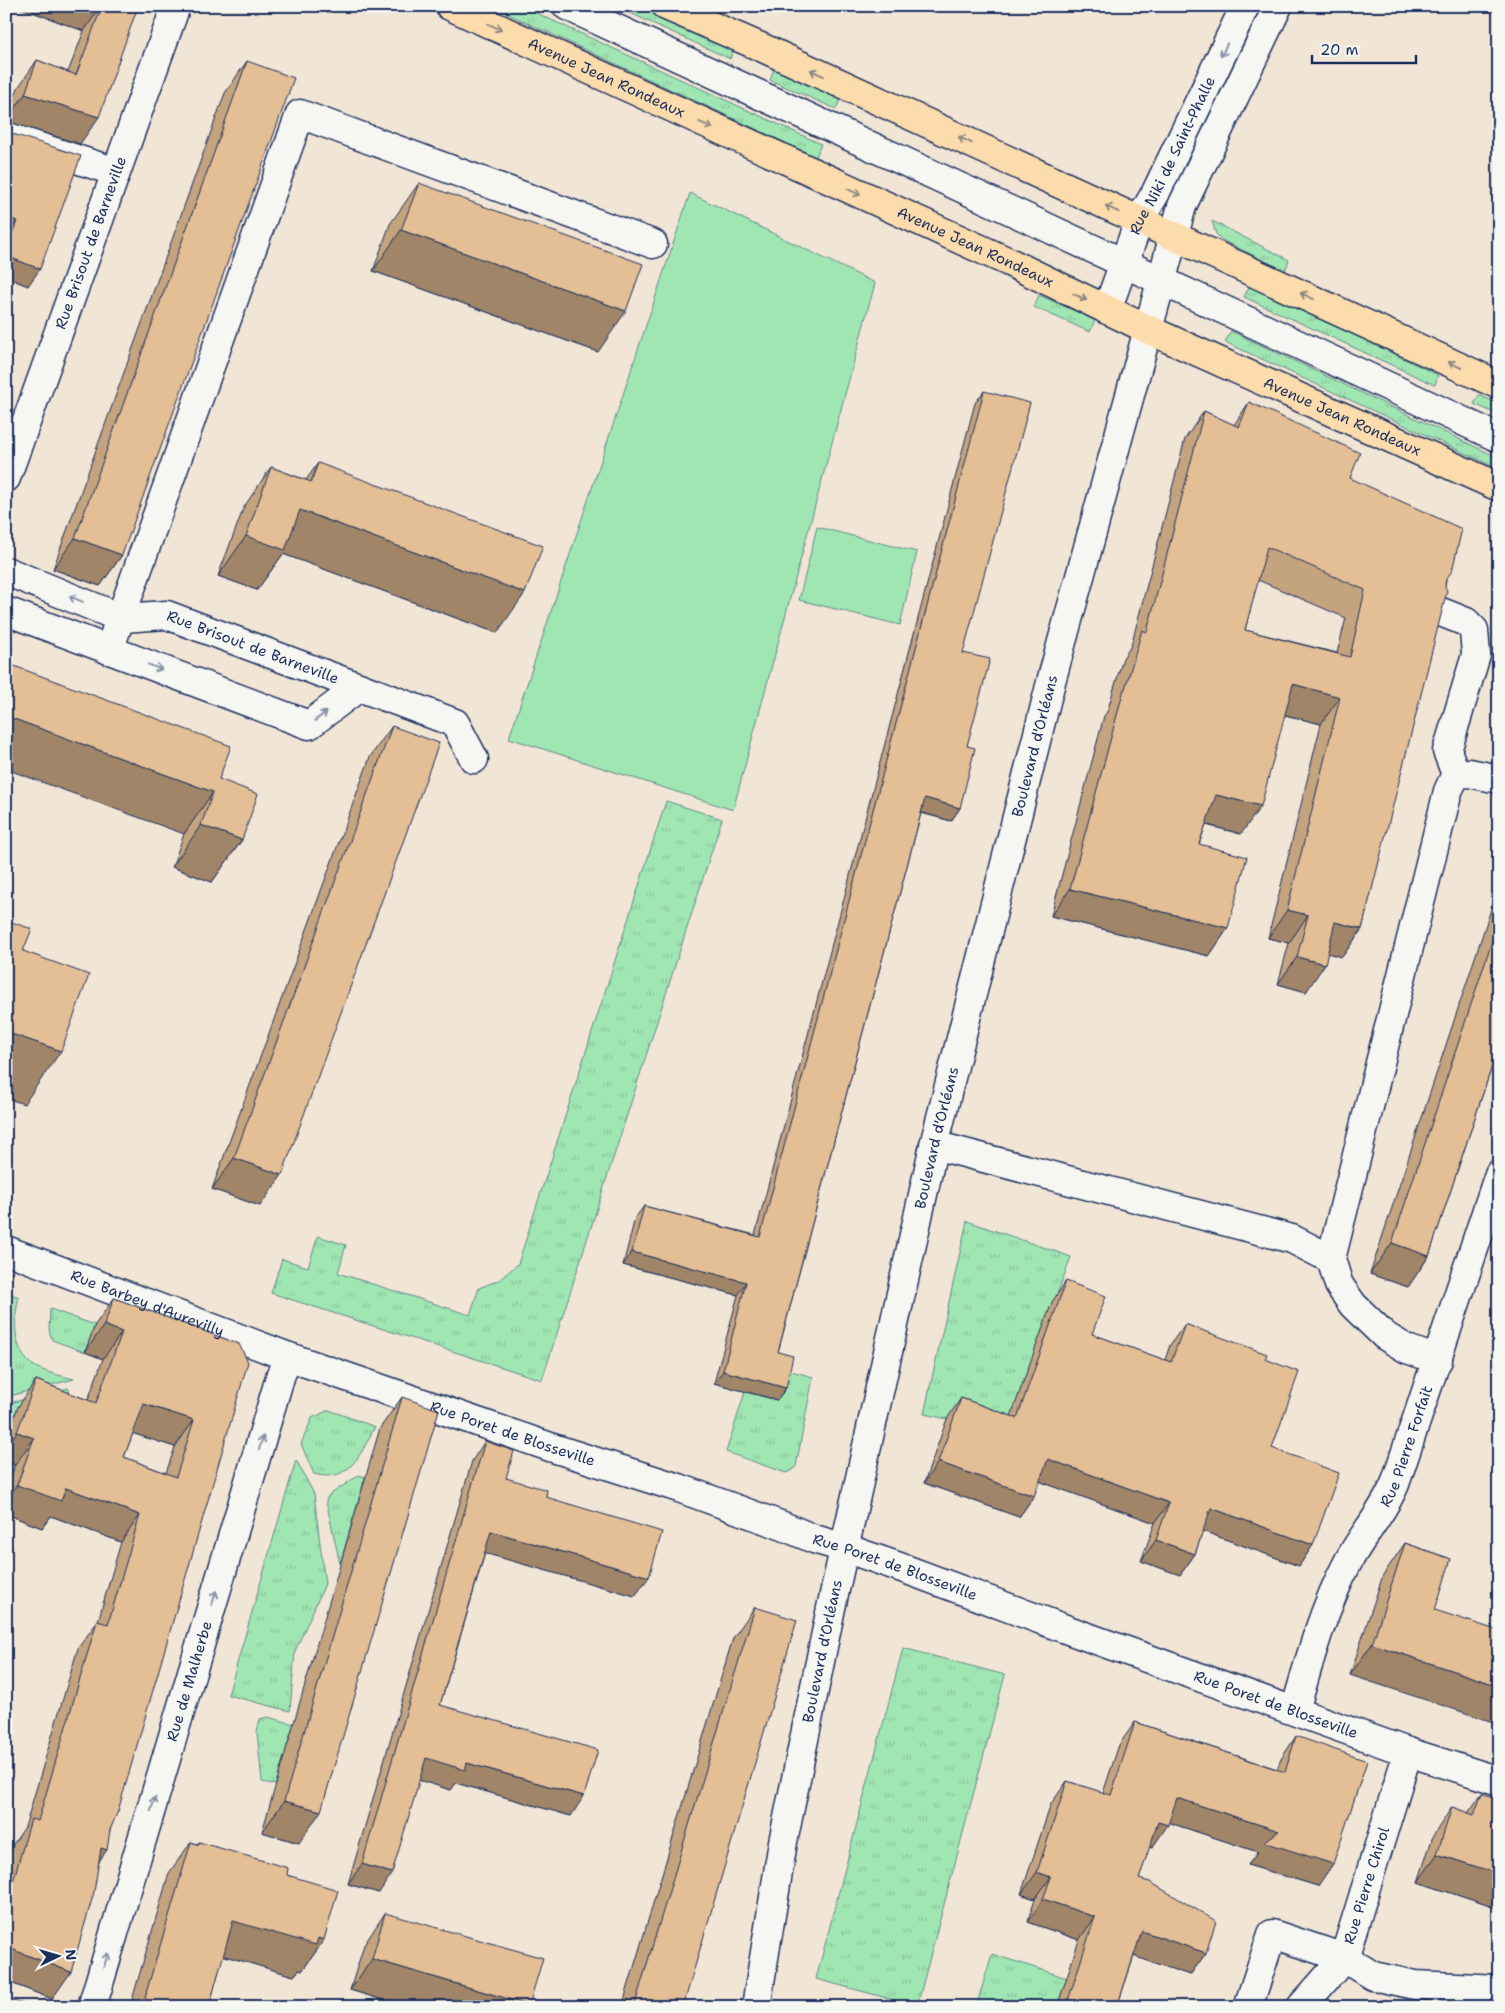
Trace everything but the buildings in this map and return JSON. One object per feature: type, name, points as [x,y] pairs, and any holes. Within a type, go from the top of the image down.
[{"type":"main road","name":"Avenue Jean Rondeaux","points":[[450,6],[1000,258],[1148,329],[1499,487]]},
{"type":"main road","points":[[666,6],[772,52],[1139,222],[1257,273],[1499,385]]},
{"type":"street","name":"Rue Brisout de Barneville","points":[[6,478],[176,6]]},
{"type":"street","points":[[567,6],[1499,438]]},
{"type":"street","name":"Rue Niki de Saint-Phalle","points":[[1107,310],[1139,222],[1155,194],[1245,6]]},
{"type":"street","name":"Rue Niki de Saint-Phalle","points":[[1160,280],[1182,206],[1278,6]]},
{"type":"street","points":[[109,650],[300,114],[653,244]]},
{"type":"street","points":[[6,136],[116,172]]},
{"type":"street","name":"Boulevard d'Orléans","points":[[756,2007],[783,1842],[845,1548],[934,1145],[1052,678],[1160,280]]},
{"type":"street","points":[[6,571],[121,618]]},
{"type":"street","points":[[6,611],[309,725],[359,687]]},
{"type":"street","points":[[1438,1360],[1407,1349],[1385,1336],[1353,1305],[1339,1285],[1331,1259],[1448,791],[1456,774],[1447,751],[1476,654],[1474,630],[1466,622],[1441,612]]},
{"type":"street","name":"Rue Brisout de Barneville","points":[[121,618],[167,615],[455,723],[474,759]]},
{"type":"street","points":[[1456,774],[1469,773],[1499,779]]},
{"type":"street","points":[[934,1145],[1292,1239],[1331,1259]]},
{"type":"street","name":"Rue Pierre Forfait","points":[[1296,1711],[1306,1674],[1334,1590],[1360,1542],[1383,1510],[1391,1495],[1499,1174]]},
{"type":"street","name":"Rue Barbey d'Aurevilly","points":[[6,1250],[289,1357]]},
{"type":"street","name":"Rue Poret de Blosseville","points":[[289,1357],[554,1448],[678,1488],[814,1539],[845,1548],[1408,1752],[1499,1781]]},
{"type":"street","name":"Rue de Malherbe","points":[[92,2007],[281,1374],[289,1357]]},
{"type":"street","name":"Rue Pierre Chirol","points":[[1301,2007],[1344,1958],[1408,1752]]},
{"type":"street","points":[[1248,2007],[1272,1934],[1344,1958],[1373,1976],[1415,1985],[1499,1989]]},
{"type":"green space","points":[[491,6],[521,6],[821,144],[816,157]]},
{"type":"green space","points":[[615,6],[642,6],[734,49],[730,59]]},
{"type":"green space","points":[[774,69],[842,96],[836,109],[770,80]]},
{"type":"green space","points":[[690,193],[875,283],[733,810],[509,738]]},
{"type":"green space","points":[[1212,221],[1289,260],[1285,271],[1222,240],[1216,234]]},
{"type":"green space","points":[[1250,285],[1438,375],[1435,385],[1244,297]]},
{"type":"green space","points":[[1039,295],[1095,320],[1090,332],[1034,307]]},
{"type":"green space","points":[[1231,331],[1499,458],[1499,469],[1225,342]]},
{"type":"green space","points":[[1479,395],[1499,404],[1499,415],[1474,404]]},
{"type":"green space","points":[[817,527],[917,552],[900,625],[799,600]]},
{"type":"green space","points":[[666,801],[722,819],[542,1380],[271,1293],[282,1259],[308,1267],[318,1236],[346,1245],[338,1273],[470,1315],[479,1288],[499,1280],[518,1264]]},
{"type":"green space","points":[[967,1221],[1071,1257],[1003,1439],[947,1419],[924,1414]]},
{"type":"green space","points":[[6,1292],[19,1297],[16,1327],[19,1348],[24,1356],[31,1364],[40,1369],[74,1379],[6,1397]]},
{"type":"green space","points":[[50,1309],[95,1325],[85,1352],[52,1340],[49,1330]]},
{"type":"green space","points":[[784,1369],[813,1377],[796,1466],[793,1470],[786,1473],[726,1452],[745,1392],[777,1400]]},
{"type":"green space","points":[[68,1388],[73,1400],[6,1437],[6,1404]]},
{"type":"green space","points":[[329,1410],[375,1427],[359,1456],[345,1471],[337,1475],[326,1476],[314,1474],[301,1444],[312,1418]]},
{"type":"green space","points":[[296,1460],[314,1494],[325,1584],[295,1651],[290,1711],[228,1695]]},
{"type":"green space","points":[[6,1462],[15,1465],[6,1490]]},
{"type":"green space","points":[[359,1475],[365,1477],[340,1564],[326,1501],[328,1496]]},
{"type":"green space","points":[[903,1648],[1005,1675],[917,2006],[816,1979]]},
{"type":"green space","points":[[268,1717],[294,1724],[276,1785],[262,1782],[257,1732],[260,1719]]},
{"type":"green space","points":[[992,1954],[1067,1978],[1058,2007],[976,2007]]}]
